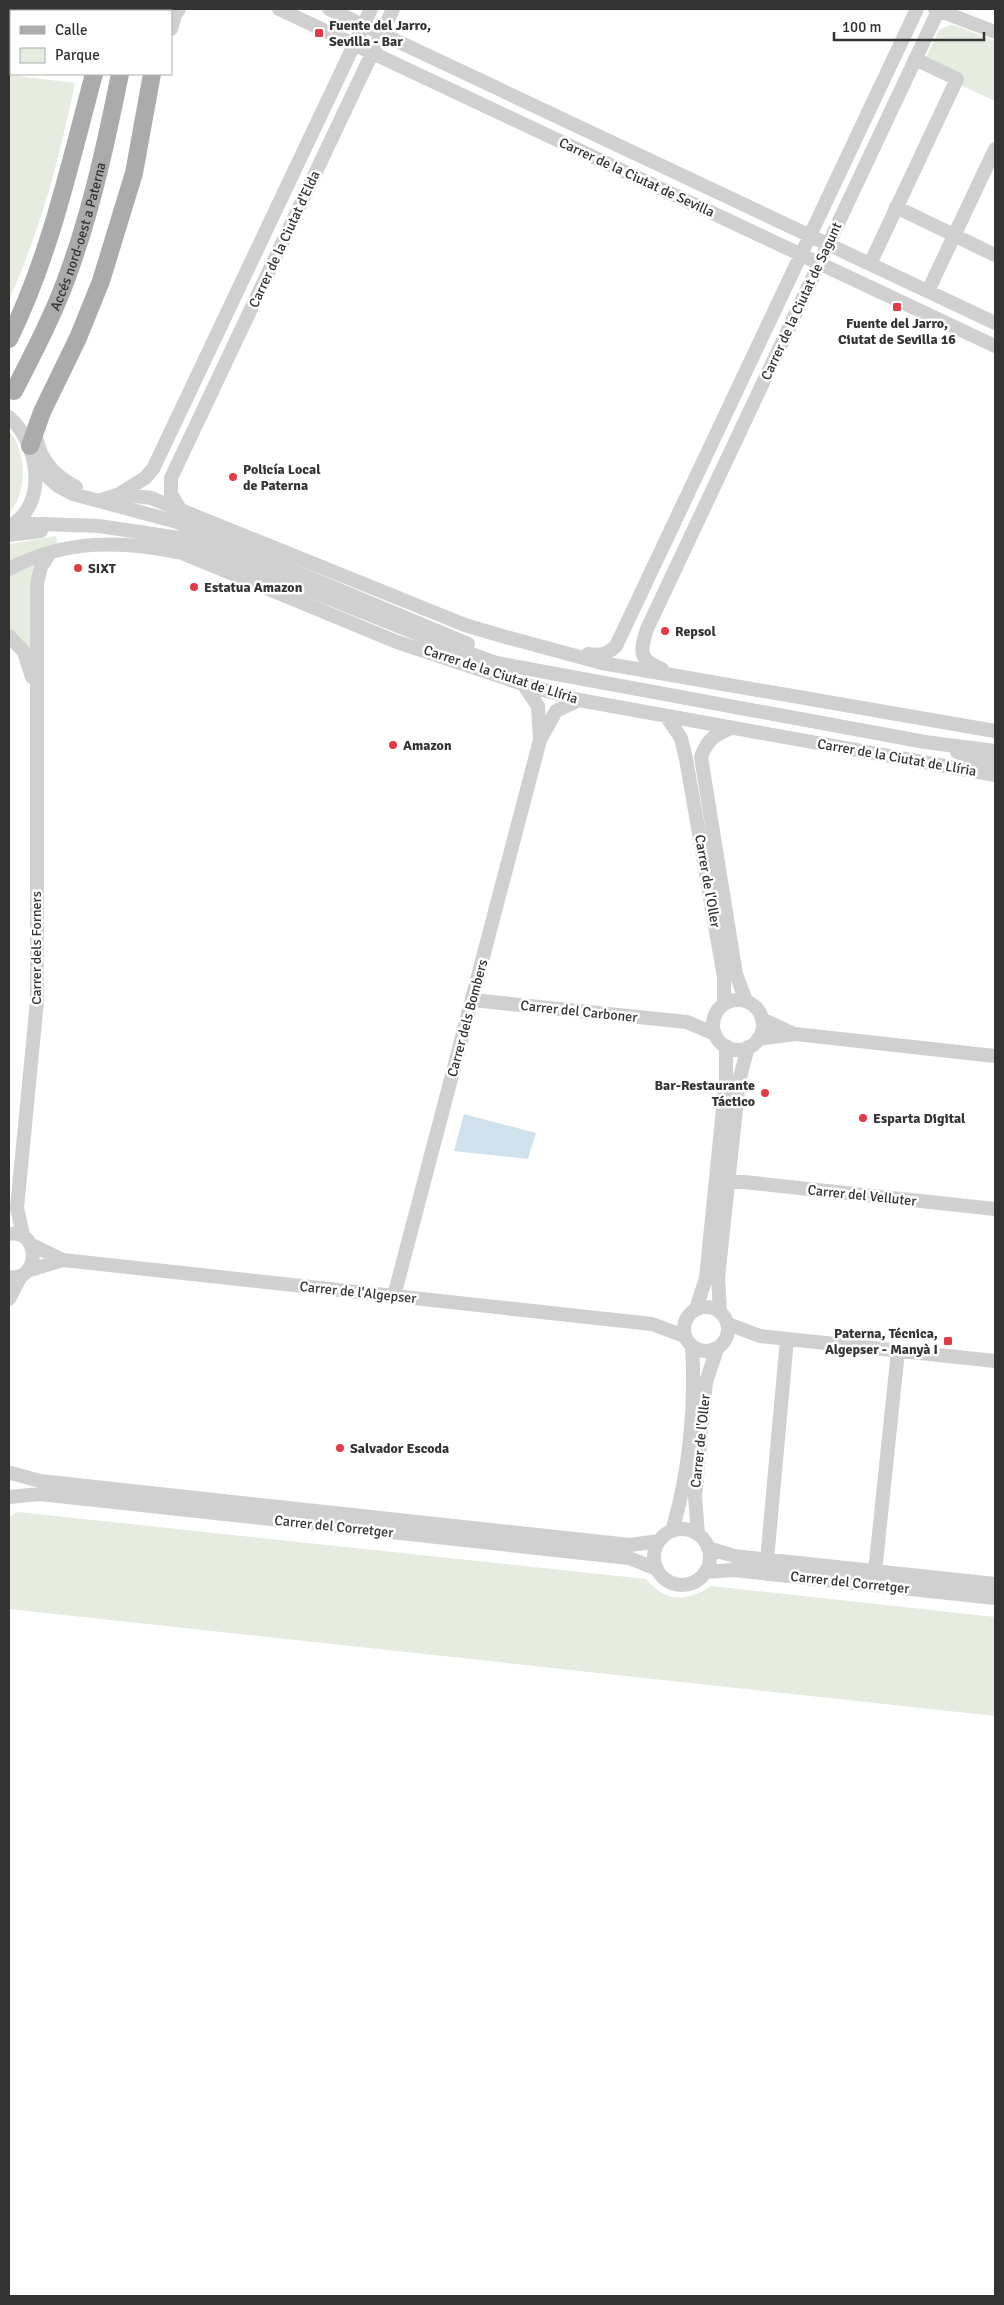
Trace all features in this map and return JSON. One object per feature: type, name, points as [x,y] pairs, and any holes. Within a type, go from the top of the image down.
[{"type":"main road","points":[[9,339],[23,310],[56,215],[94,75]]},
{"type":"main road","name":"Accés nord-oest a Paterna","points":[[14,391],[48,323],[71,266],[92,197],[120,75]]},
{"type":"main road","points":[[33,438],[42,412],[78,338],[98,289],[134,173],[152,75]]},
{"type":"street","points":[[172,24],[174,15],[179,9]]},
{"type":"street","name":"Carrer de la Ciutat de Sevilla","points":[[279,9],[995,346]]},
{"type":"street","name":"Carrer de la Ciutat de Sevilla","points":[[329,9],[995,323]]},
{"type":"street","name":"Carrer de la Ciutat d'Elda","points":[[120,494],[145,478],[154,469],[371,9]]},
{"type":"street","name":"Carrer de la Ciutat d'Elda","points":[[180,509],[171,494],[171,478],[393,9]]},
{"type":"street","name":"Carrer de la Ciutat de Sagunt","points":[[560,652],[601,656],[616,646],[917,9]]},
{"type":"street","points":[[937,9],[995,32]]},
{"type":"street","name":"Carrer de la Ciutat de Sagunt","points":[[674,674],[651,665],[643,656],[642,646],[646,629],[937,9]]},
{"type":"street","points":[[870,264],[957,79],[915,59]]},
{"type":"street","points":[[134,173],[160,75]]},
{"type":"street","points":[[928,291],[995,149]]},
{"type":"street","points":[[896,207],[995,255]]},
{"type":"street","points":[[9,417],[33,438],[49,467],[69,484],[101,500]]},
{"type":"street","points":[[11,528],[26,511],[33,496],[35,466],[33,438]]},
{"type":"street","points":[[158,460],[169,470],[175,469]]},
{"type":"street","name":"Carrer de la Ciutat de Llíria","points":[[35,466],[58,486],[73,494],[101,500],[176,522],[479,648],[541,671]]},
{"type":"street","name":"Carrer de la Ciutat de Llíria","points":[[101,500],[120,494],[151,498],[465,625],[602,663],[995,731]]},
{"type":"street","name":"Carrer de la Ciutat de Llíria","points":[[11,528],[100,526],[179,538],[284,582],[497,663],[925,742],[995,751]]},
{"type":"street","name":"Carrer de la Ciutat de Llíria","points":[[9,569],[50,553],[99,543],[152,547],[182,553],[397,642],[421,648],[523,684],[579,700],[995,775]]},
{"type":"street","name":"Carrer dels Forners","points":[[19,1275],[32,1264],[34,1254],[21,1238],[17,1208],[37,1000],[37,584],[41,567],[50,553]]},
{"type":"street","points":[[284,582],[382,627],[421,648]]},
{"type":"street","points":[[645,584],[663,592]]},
{"type":"street","name":"Carrer dels Forners","points":[[9,636],[24,652],[36,688]]},
{"type":"street","name":"Carrer dels Bombers","points":[[523,684],[538,706],[540,740]]},
{"type":"street","name":"Carrer dels Bombers","points":[[394,1296],[540,740],[556,711],[579,700]]},
{"type":"street","name":"Carrer de l'Oller","points":[[666,716],[681,738],[686,759],[724,977],[720,1009]]},
{"type":"street","points":[[686,759],[701,758],[706,744],[714,735],[731,728]]},
{"type":"street","name":"Carrer de la Ciutat de Llíria","points":[[925,742],[995,764]]},
{"type":"street","name":"Carrer de l'Oller","points":[[701,758],[736,974],[746,1002]]},
{"type":"street","name":"Carrer del Carboner","points":[[472,1000],[687,1022],[715,1034]]},
{"type":"street","points":[[688,1342],[684,1324],[691,1314],[706,1278],[739,1081],[753,1043],[763,1026],[759,1011],[746,1002],[739,1000],[720,1009],[713,1027],[715,1034],[726,1046],[733,1049],[753,1043],[795,1034]]},
{"type":"street","name":"Carrer del Carboner","points":[[687,1022],[720,1009]]},
{"type":"street","points":[[762,1019],[795,1034],[995,1056]]},
{"type":"street","points":[[721,1345],[728,1336],[718,1278],[726,1046]]},
{"type":"street","name":"Carrer del Velluter","points":[[722,1180],[995,1209]]},
{"type":"street","name":"Carrer dels Forners","points":[[9,1224],[17,1208]]},
{"type":"street","points":[[21,1238],[63,1260]]},
{"type":"street","points":[[9,1299],[19,1275],[63,1260]]},
{"type":"street","name":"Carrer de l'Algepser","points":[[63,1260],[652,1324]]},
{"type":"street","points":[[652,1324],[691,1314],[708,1307],[724,1318],[760,1336]]},
{"type":"street","points":[[652,1324],[704,1352],[721,1345],[760,1336],[995,1361]]},
{"type":"street","points":[[767,1560],[788,1339]]},
{"type":"street","name":"Carrer de l'Oller","points":[[672,1531],[683,1495],[694,1382],[688,1342]]},
{"type":"street","name":"Carrer de l'Oller","points":[[698,1534],[695,1496],[706,1382],[721,1345]]},
{"type":"street","points":[[875,1572],[898,1351]]},
{"type":"street","points":[[9,1497],[13,1486],[10,1472]]},
{"type":"street","name":"Carrer del Corretger","points":[[10,1472],[40,1481],[630,1545],[659,1541]]},
{"type":"street","name":"Carrer del Corretger","points":[[9,1497],[40,1494],[629,1558],[656,1569]]},
{"type":"street","points":[[690,1530],[698,1534],[708,1548],[710,1556],[705,1572],[694,1582],[680,1585],[666,1580],[656,1569],[654,1555],[659,1541],[672,1531],[690,1530]]},
{"type":"street","name":"Carrer del Corretger","points":[[708,1548],[734,1556],[995,1584]]},
{"type":"street","name":"Carrer del Corretger","points":[[705,1572],[733,1570],[995,1598]]},
{"type":"green space","points":[[950,25],[995,41],[995,101],[960,85],[926,57],[939,30]]},
{"type":"green space","points":[[9,75],[75,83],[63,138],[40,221],[9,300]]},
{"type":"green space","points":[[9,431],[19,450],[23,472],[20,495],[9,513]]},
{"type":"green space","points":[[56,536],[58,546],[9,565],[9,544]]},
{"type":"green space","points":[[35,564],[33,652],[9,630],[9,576]]},
{"type":"green space","points":[[18,1512],[646,1579],[661,1592],[677,1598],[693,1595],[711,1586],[995,1617],[995,1716],[9,1609],[9,1517]]},
{"type":"water","points":[[464,1114],[536,1133],[528,1159],[454,1151]]},
{"type":"place","name":"Fuente del Jarro, Sevilla - Bar","points":[[319,33]]},
{"type":"place","name":"Fuente del Jarro, Ciutat de Sevilla 16","points":[[897,307]]},
{"type":"place","name":"Policía Local de Paterna","points":[[233,477]]},
{"type":"place","name":"SIXT","points":[[78,568]]},
{"type":"place","name":"Estatua Amazon","points":[[194,587]]},
{"type":"place","name":"Repsol","points":[[665,631]]},
{"type":"place","name":"Amazon","points":[[393,745]]},
{"type":"place","name":"Bar-Restaurante Táctico","points":[[765,1093]]},
{"type":"place","name":"Esparta Digital","points":[[863,1118]]},
{"type":"place","name":"Paterna, Técnica, Algepser - Manyà I","points":[[948,1341]]},
{"type":"place","name":"Salvador Escoda","points":[[340,1448]]}]
